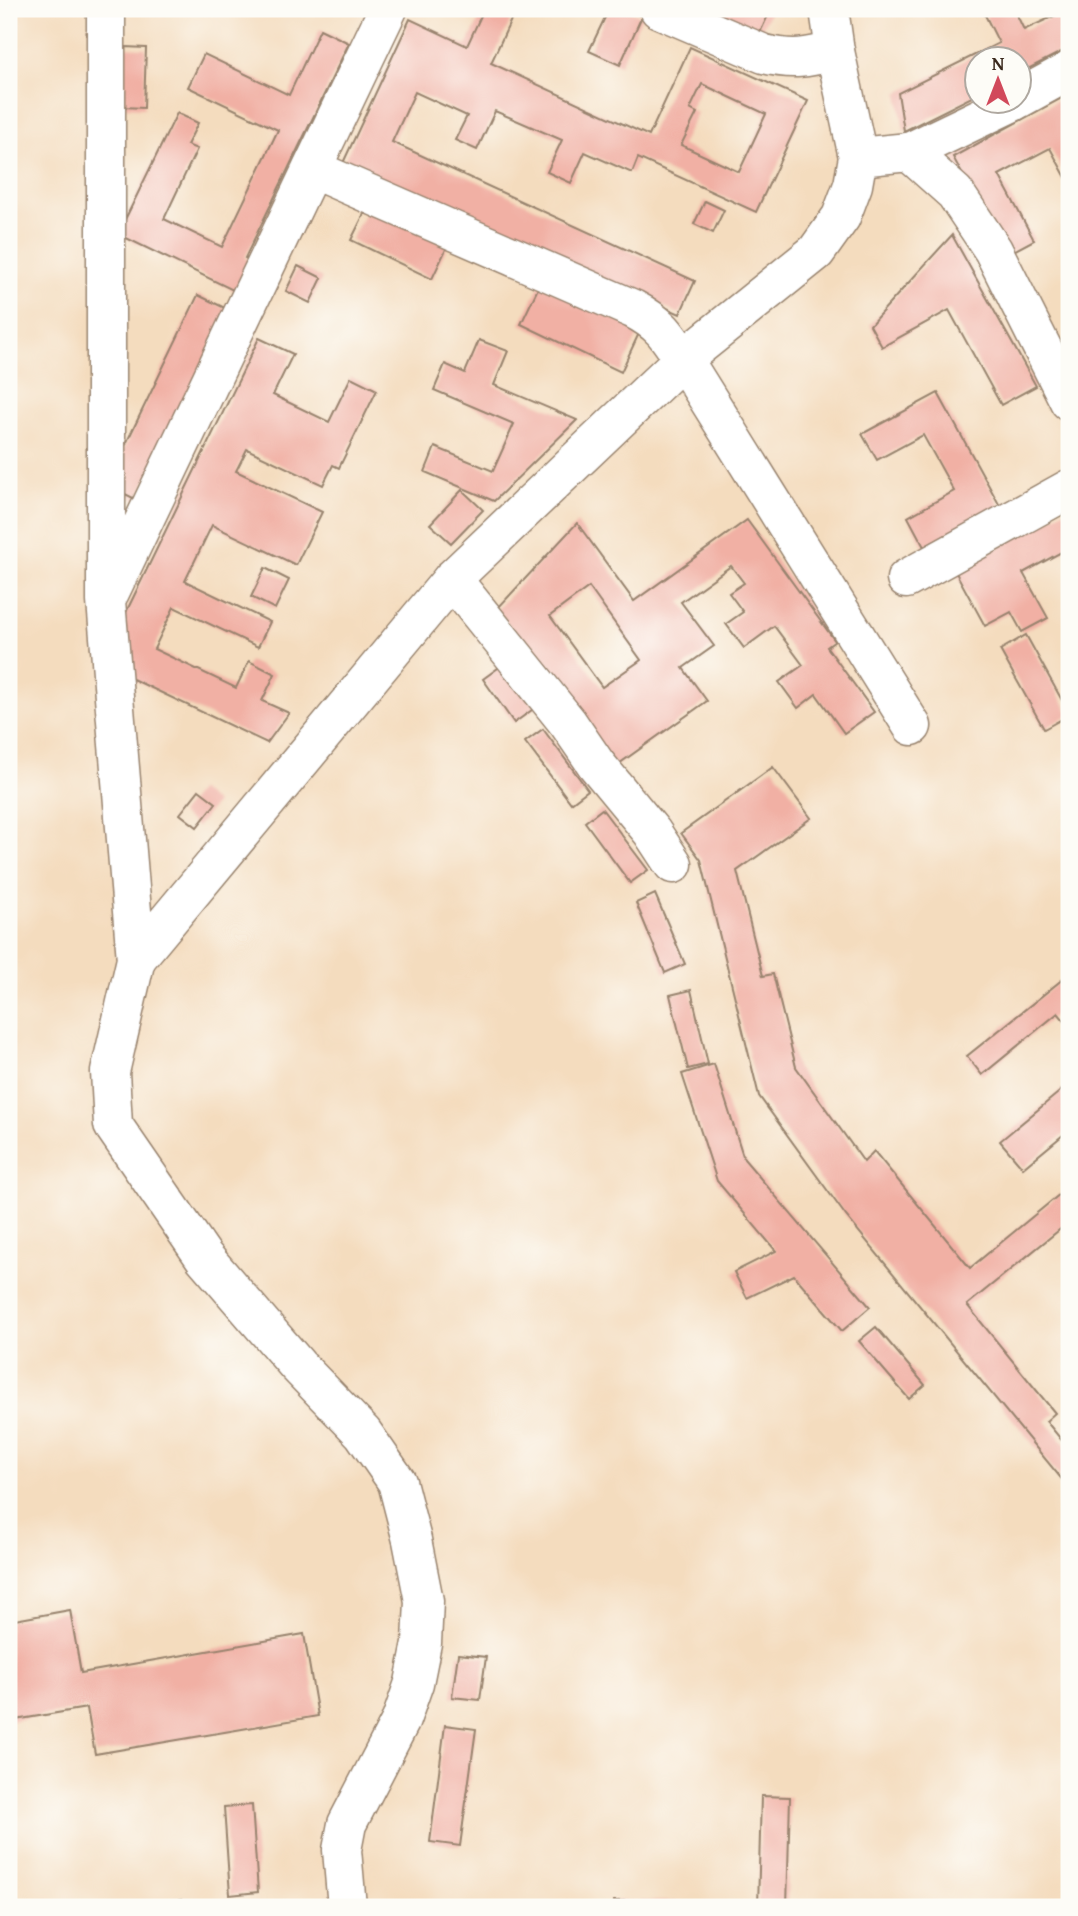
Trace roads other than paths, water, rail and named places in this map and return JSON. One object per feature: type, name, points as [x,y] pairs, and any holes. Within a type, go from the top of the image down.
[{"type":"street","points":[[106,9],[106,601],[136,959],[110,1073],[113,1125],[204,1257],[298,1366],[363,1433],[397,1482],[424,1601],[422,1643],[414,1682],[401,1720],[347,1824],[342,1850],[347,1907]]},
{"type":"street","points":[[106,601],[388,9]]},
{"type":"street","points":[[659,9],[764,54],[800,59],[835,51]]},
{"type":"street","points":[[136,959],[452,579],[684,359],[816,252],[841,216],[853,185],[858,157],[835,51],[829,9]]},
{"type":"street","points":[[1032,91],[1069,71]]},
{"type":"street","points":[[858,157],[909,152],[984,116]]},
{"type":"street","points":[[909,152],[955,193],[993,250],[1069,401]]},
{"type":"street","points":[[312,169],[651,319],[662,328],[684,359],[912,726]]},
{"type":"street","points":[[906,579],[1069,489]]},
{"type":"street","points":[[452,579],[568,723],[596,764],[652,832],[673,864]]}]
